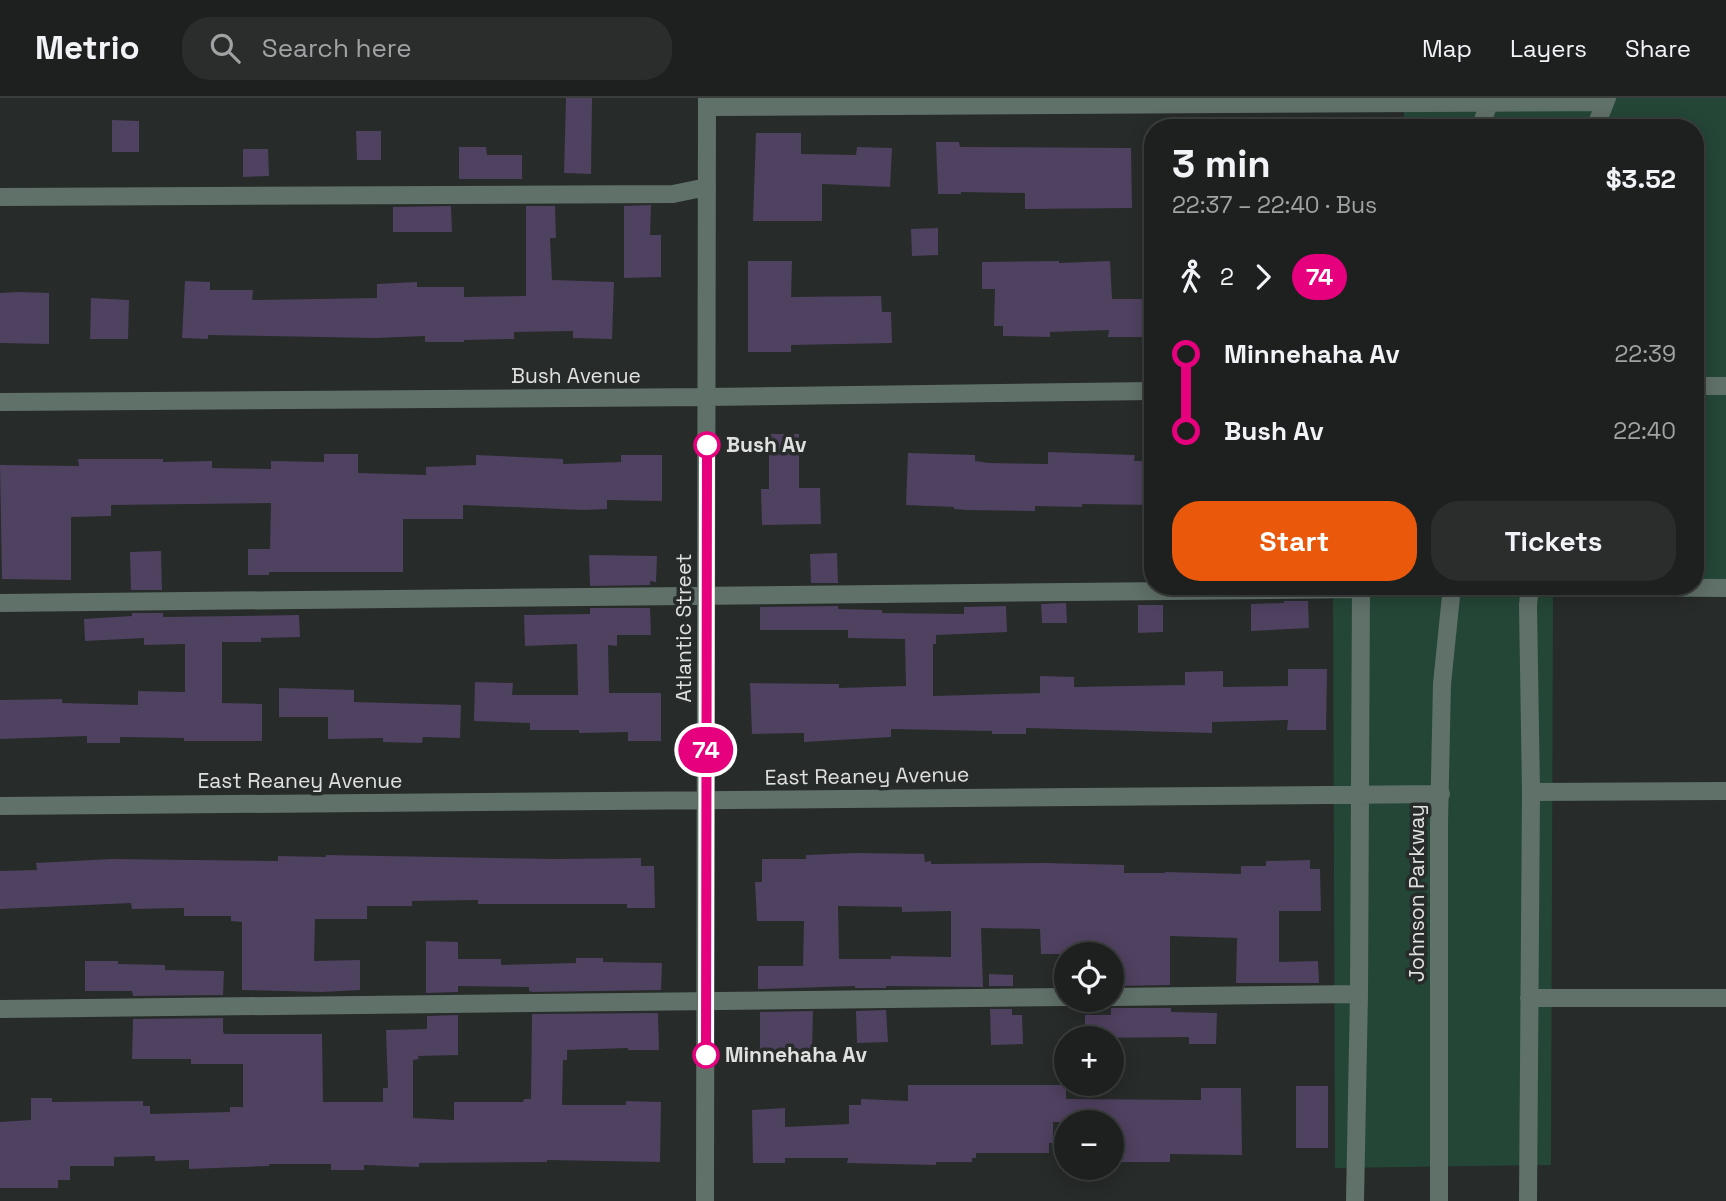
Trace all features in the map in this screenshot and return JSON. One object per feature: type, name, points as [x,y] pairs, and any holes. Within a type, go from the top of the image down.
[{"type":"street","points":[[1483,119],[1490,100]]},
{"type":"street","points":[[707,102],[1606,100],[1599,119]]},
{"type":"street","name":"Atlantic Street","points":[[705,1201],[707,102]]},
{"type":"street","points":[[0,197],[673,194],[707,187]]},
{"type":"street","points":[[1704,386],[1726,386]]},
{"type":"street","name":"Bush Avenue","points":[[0,402],[1144,391]]},
{"type":"street","points":[[1704,588],[1726,588]]},
{"type":"street","points":[[0,603],[1144,591]]},
{"type":"street","points":[[1355,1201],[1362,595]]},
{"type":"street","name":"Johnson Parkway","points":[[1439,1201],[1442,684],[1451,595]]},
{"type":"street","points":[[1528,1201],[1531,792],[1529,595]]},
{"type":"street","points":[[1531,792],[1726,791]]},
{"type":"street","name":"East Reaney Avenue","points":[[0,806],[1441,794]]},
{"type":"street","points":[[1124,997],[1359,994]]},
{"type":"street","points":[[0,1009],[1054,997]]},
{"type":"street","points":[[1529,998],[1726,999]]},
{"type":"green space","points":[[1404,98],[1726,98],[1726,596],[1553,596],[1551,1165],[1335,1168],[1333,595],[1704,595],[1704,119],[1404,119]]},
{"type":"building","points":[[566,98],[592,98],[591,174],[564,173]]},
{"type":"building","points":[[112,120],[139,121],[139,152],[112,152]]},
{"type":"building","points":[[356,131],[381,131],[381,160],[357,160]]},
{"type":"building","points":[[756,133],[801,133],[801,154],[856,155],[857,147],[892,148],[890,187],[822,184],[822,221],[753,221]]},
{"type":"building","points":[[936,142],[959,142],[960,147],[1131,148],[1132,208],[1025,209],[1025,193],[938,194]]},
{"type":"building","points":[[459,147],[486,147],[487,155],[522,155],[522,179],[459,179]]},
{"type":"building","points":[[243,149],[268,149],[269,176],[243,177]]},
{"type":"building","points":[[651,205],[650,235],[661,235],[661,277],[624,278],[624,206]]},
{"type":"building","points":[[451,206],[452,232],[393,232],[393,207]]},
{"type":"building","points":[[526,206],[555,206],[556,238],[550,238],[552,280],[614,282],[612,339],[573,338],[573,331],[514,332],[514,339],[464,342],[425,342],[425,336],[375,338],[208,335],[208,339],[182,338],[185,281],[210,282],[210,290],[253,290],[252,300],[377,298],[377,284],[417,282],[417,287],[464,287],[464,297],[526,296]]},
{"type":"building","points":[[938,228],[938,255],[912,256],[911,229]]},
{"type":"building","points":[[748,261],[792,261],[791,297],[881,296],[882,312],[891,312],[892,343],[791,345],[791,352],[748,352]]},
{"type":"building","points":[[1110,261],[1112,299],[1144,299],[1144,337],[1108,337],[1109,330],[1050,332],[1050,337],[1003,336],[1003,326],[994,326],[995,289],[982,289],[982,262]]},
{"type":"building","points":[[0,293],[49,293],[49,344],[0,343]]},
{"type":"building","points":[[91,298],[129,300],[128,339],[90,339]]},
{"type":"building","points":[[769,434],[799,434],[799,488],[820,488],[821,524],[762,525],[761,489],[769,489]]},
{"type":"building","points":[[1048,452],[1135,455],[1134,461],[1144,461],[1144,505],[1035,506],[1035,511],[967,510],[906,505],[908,453],[975,455],[975,461],[989,463],[1048,464]]},
{"type":"building","points":[[324,454],[358,454],[358,473],[426,475],[426,467],[476,465],[476,455],[563,459],[563,464],[621,462],[621,455],[662,455],[662,501],[607,500],[607,509],[584,510],[463,505],[463,519],[403,519],[403,572],[269,572],[269,575],[248,575],[248,549],[270,549],[271,503],[111,505],[111,516],[71,517],[71,580],[2,579],[0,465],[79,466],[78,459],[163,459],[163,462],[212,461],[212,468],[271,469],[271,461],[324,462]]},
{"type":"building","points":[[161,551],[162,590],[131,590],[130,552]]},
{"type":"building","points":[[837,553],[838,583],[811,583],[810,554]]},
{"type":"building","points":[[589,555],[657,556],[656,582],[650,581],[650,585],[590,586]]},
{"type":"building","points":[[1308,601],[1309,628],[1251,631],[1251,604]]},
{"type":"building","points":[[1066,603],[1067,623],[1042,623],[1041,604]]},
{"type":"building","points":[[1138,605],[1163,605],[1163,632],[1138,633]]},
{"type":"building","points":[[838,606],[838,609],[882,610],[882,613],[964,614],[964,607],[1006,606],[1007,632],[936,635],[936,644],[933,644],[933,696],[1040,693],[1040,676],[1074,677],[1074,687],[1185,685],[1185,672],[1223,671],[1223,687],[1288,686],[1288,669],[1327,669],[1326,730],[1287,730],[1288,720],[1212,722],[1212,733],[1026,728],[1026,734],[992,734],[992,731],[891,729],[891,737],[804,742],[804,733],[752,734],[750,683],[839,684],[839,688],[906,686],[905,639],[848,638],[848,630],[760,630],[760,607]]},
{"type":"building","points":[[590,608],[650,608],[651,635],[617,635],[617,646],[608,645],[609,693],[661,693],[661,741],[628,741],[628,732],[530,730],[530,723],[474,721],[475,682],[513,683],[512,695],[578,695],[577,644],[525,646],[524,615],[590,614]]},
{"type":"building","points":[[132,613],[163,613],[163,617],[299,615],[300,637],[261,638],[261,642],[222,642],[222,703],[262,704],[262,741],[184,741],[184,738],[120,737],[120,743],[87,743],[87,736],[0,739],[0,700],[62,699],[62,703],[138,705],[138,691],[185,692],[185,644],[144,645],[144,638],[85,641],[84,619],[132,616]]},
{"type":"building","points":[[279,688],[354,690],[354,702],[461,705],[460,738],[423,737],[422,743],[383,742],[383,738],[328,739],[328,717],[279,717]]},
{"type":"building","points":[[924,854],[925,862],[931,861],[931,864],[1124,865],[1124,873],[1241,874],[1241,866],[1266,866],[1266,861],[1310,860],[1310,869],[1320,869],[1321,911],[1279,911],[1279,962],[1318,961],[1319,983],[1236,983],[1237,938],[1170,936],[1170,985],[1124,986],[1124,942],[1054,942],[1054,954],[1041,954],[1040,929],[981,928],[983,987],[855,986],[758,989],[758,966],[803,966],[804,921],[757,921],[755,882],[762,882],[762,859],[806,859],[806,855]],"holes":[[[838,906],[902,907],[902,912],[951,911],[951,957],[839,959]]]},
{"type":"building","points":[[278,856],[641,858],[641,866],[654,866],[655,908],[627,908],[627,904],[412,901],[412,906],[367,906],[367,919],[315,919],[314,961],[360,960],[360,990],[321,992],[242,990],[242,922],[231,921],[231,916],[184,916],[184,908],[132,909],[131,903],[0,909],[0,871],[37,870],[36,863],[112,859],[278,861]]},
{"type":"building","points":[[426,941],[458,942],[458,959],[501,959],[501,965],[576,963],[576,958],[603,958],[603,962],[662,963],[661,990],[533,992],[529,991],[529,987],[458,986],[458,992],[426,993]]},
{"type":"building","points":[[85,961],[165,965],[165,970],[224,971],[223,995],[133,996],[132,991],[85,991]]},
{"type":"building","points":[[989,974],[1013,975],[1013,986],[989,986]]},
{"type":"building","points":[[1124,1008],[1171,1008],[1171,1012],[1217,1013],[1216,1044],[1189,1044],[1189,1037],[1124,1038],[1124,1026],[1085,1026],[1085,1015],[1111,1015],[1111,1012],[1124,1012]]},
{"type":"building","points":[[990,1009],[1012,1009],[1012,1015],[1022,1015],[1023,1044],[991,1045]]},
{"type":"building","points":[[886,1010],[888,1042],[857,1043],[856,1011]]},
{"type":"building","points":[[813,1011],[812,1052],[760,1052],[760,1012]]},
{"type":"building","points":[[658,1013],[659,1050],[567,1050],[567,1060],[563,1060],[562,1105],[661,1102],[660,1162],[547,1160],[419,1163],[419,1167],[364,1165],[364,1170],[331,1170],[331,1164],[269,1164],[189,1169],[189,1160],[155,1161],[155,1156],[114,1157],[114,1166],[70,1166],[70,1180],[58,1180],[58,1188],[0,1188],[0,1122],[31,1120],[31,1098],[52,1098],[52,1102],[143,1101],[143,1106],[150,1106],[150,1114],[230,1112],[230,1107],[243,1107],[243,1064],[191,1064],[191,1059],[132,1059],[133,1019],[223,1018],[225,1034],[322,1034],[323,1102],[383,1102],[383,1088],[388,1088],[386,1030],[427,1029],[427,1016],[458,1015],[458,1055],[418,1056],[419,1059],[413,1060],[413,1118],[454,1120],[454,1102],[523,1102],[524,1099],[531,1099],[532,1014]]},
{"type":"building","points":[[908,1085],[1054,1085],[1054,1096],[1066,1096],[1066,1099],[1201,1100],[1201,1088],[1241,1088],[1242,1155],[1170,1154],[1170,1162],[1124,1162],[1124,1110],[1054,1110],[1053,1143],[1049,1143],[1049,1153],[976,1153],[972,1162],[936,1162],[936,1165],[847,1163],[848,1158],[785,1158],[785,1163],[753,1163],[752,1110],[785,1108],[785,1127],[849,1124],[849,1105],[861,1105],[861,1099],[908,1101]]},
{"type":"building","points":[[1296,1086],[1328,1086],[1328,1148],[1296,1148]]},
{"type":"bus line","name":"74","points":[[706,1055],[707,445]]},
{"type":"place","name":"Bush Av","points":[[707,445]]},
{"type":"place","name":"Minnehaha Av","points":[[706,1055]]}]
